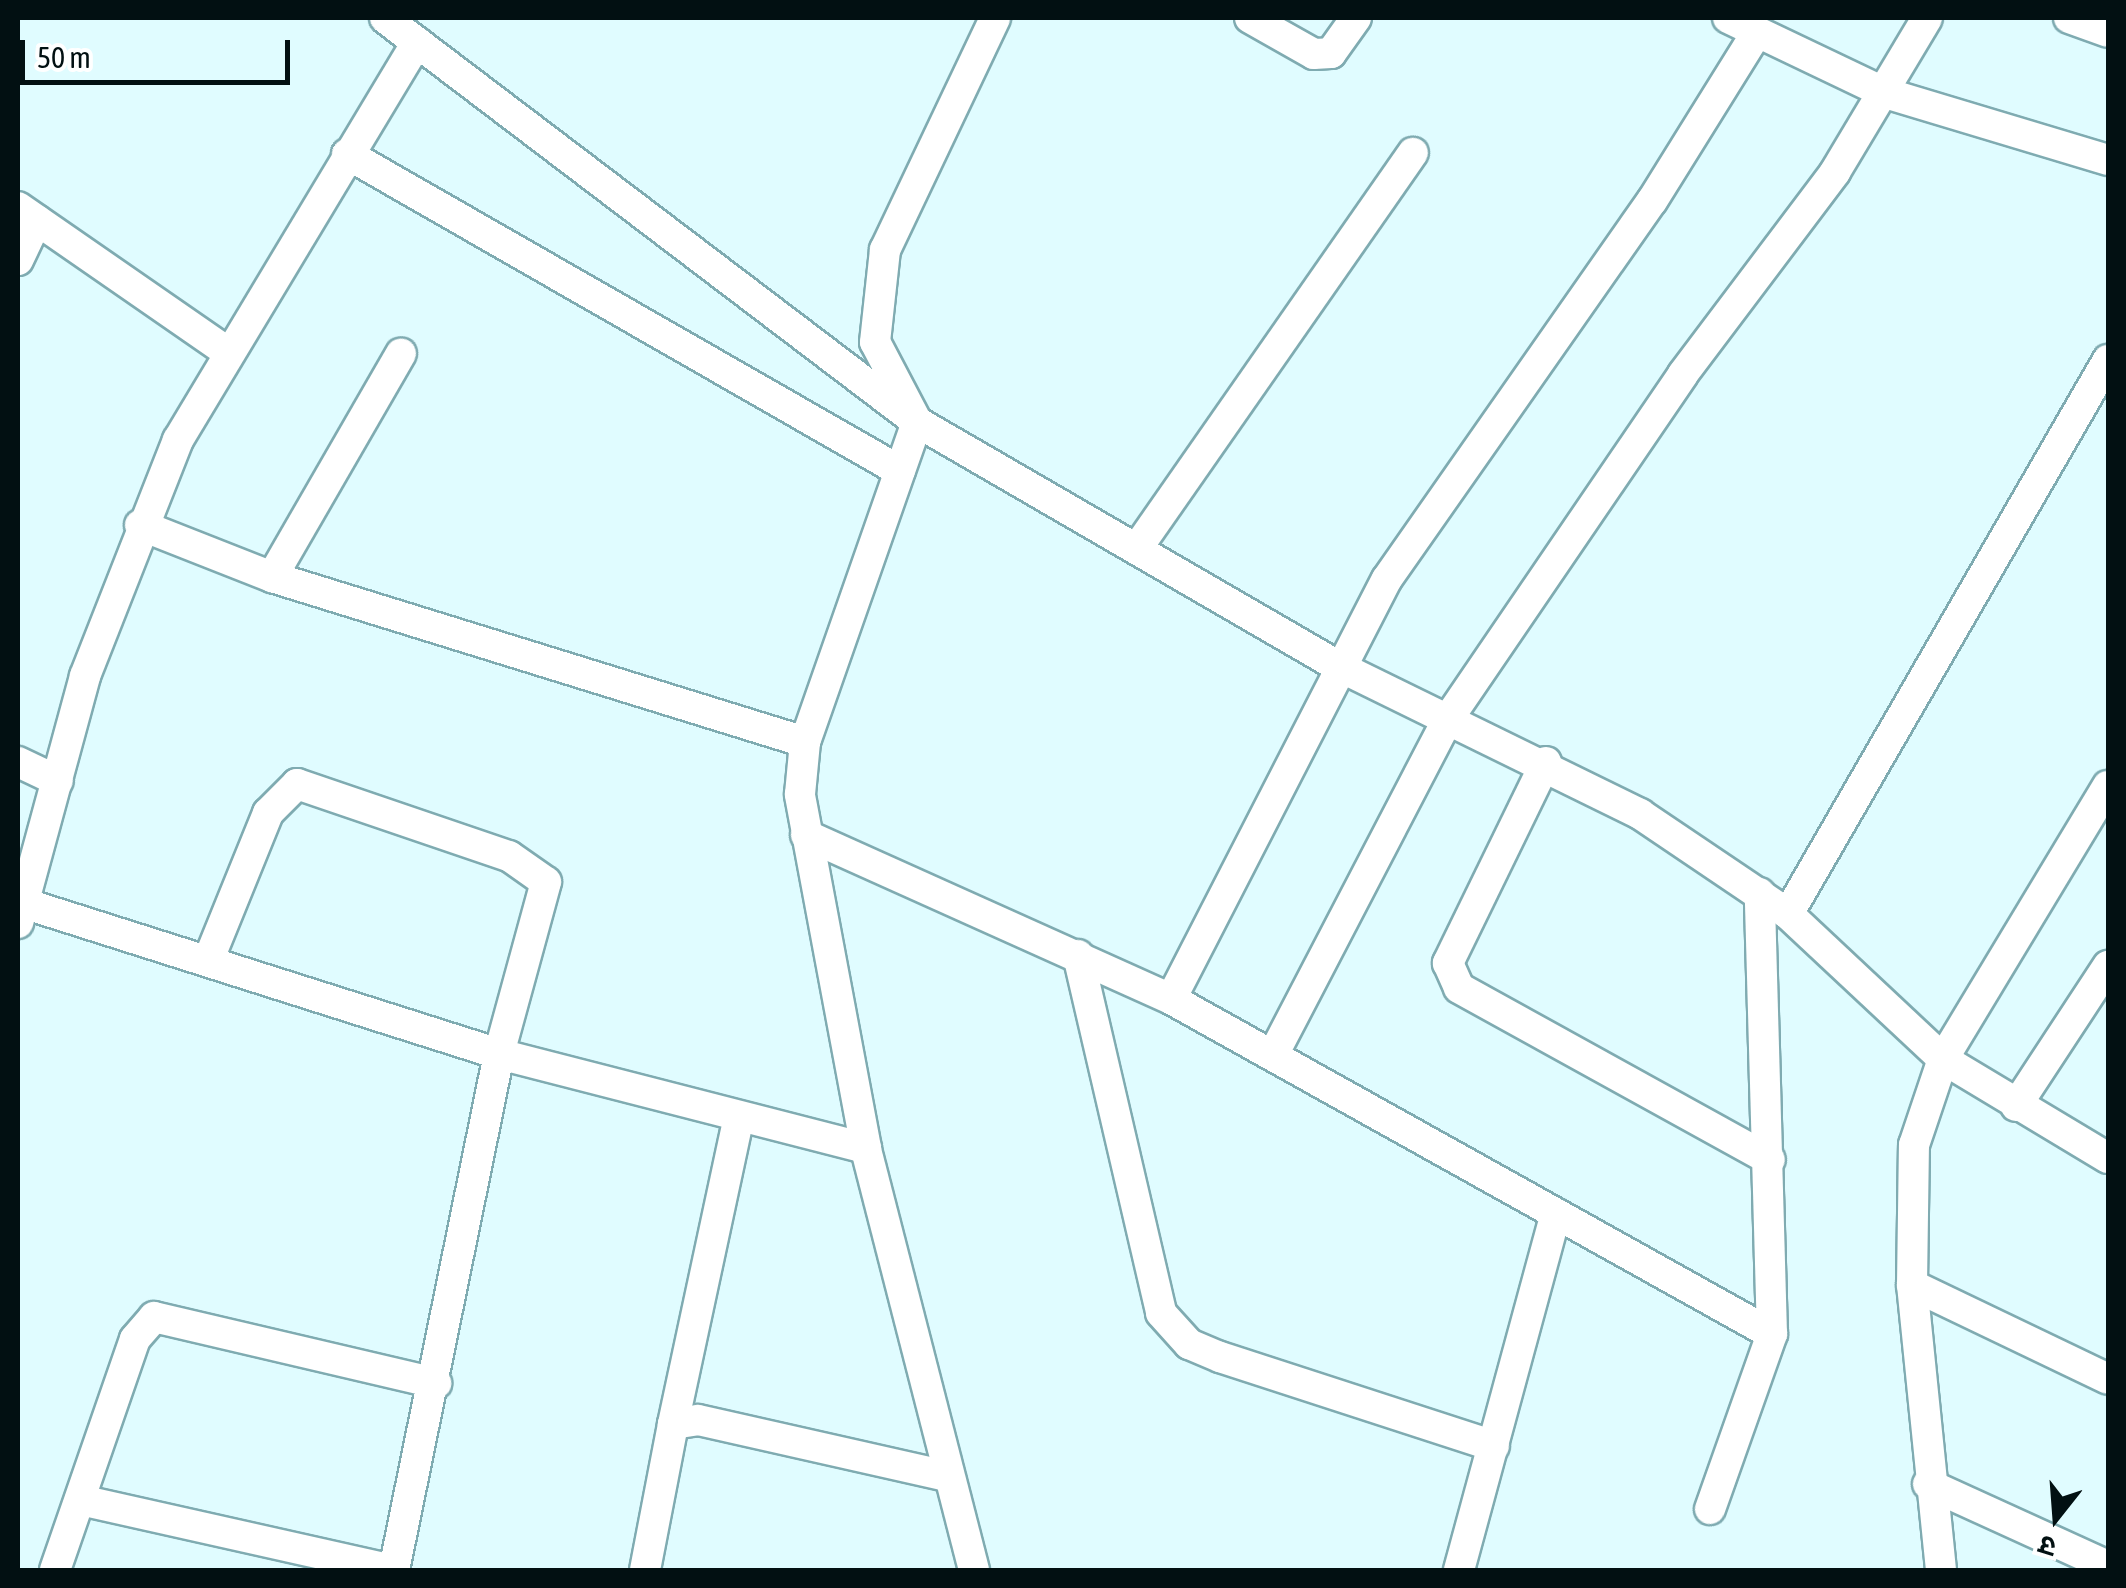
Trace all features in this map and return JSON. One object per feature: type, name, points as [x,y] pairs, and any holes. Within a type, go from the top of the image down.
[{"type":"street","points":[[385,18],[917,422],[1140,544],[1336,665],[1546,762],[1760,893],[1788,914],[1943,1059],[2108,1158]]},
{"type":"street","points":[[974,1570],[946,1476],[866,1148],[806,835],[804,742],[917,422],[876,342],[874,300],[884,250],[995,18]]},
{"type":"street","points":[[1250,18],[1314,54],[1331,53],[1356,18]]},
{"type":"street","points":[[1728,18],[1884,93],[2108,160]]},
{"type":"street","points":[[1274,1053],[1448,720],[1884,93],[1927,18]]},
{"type":"street","points":[[2069,18],[2108,32]]},
{"type":"street","points":[[1171,999],[1336,665],[1756,34]]},
{"type":"street","points":[[417,42],[226,351],[140,525],[20,913],[208,961],[500,1054],[866,1148]]},
{"type":"street","points":[[1140,544],[1413,153]]},
{"type":"street","points":[[347,154],[900,471]]},
{"type":"street","points":[[18,260],[27,214],[226,351]]},
{"type":"street","points":[[272,577],[401,354]]},
{"type":"street","points":[[1788,914],[2108,360]]},
{"type":"street","points":[[140,525],[272,577],[804,742]]},
{"type":"street","points":[[18,762],[58,781]]},
{"type":"street","points":[[1546,762],[1448,963],[1459,988],[1770,1160]]},
{"type":"street","points":[[80,1500],[394,1570],[436,1383],[500,1054],[546,882],[508,856],[319,784],[280,793],[208,961]]},
{"type":"street","points":[[1941,1570],[1928,1484],[1912,1285],[1914,1145],[1943,1059],[2108,786]]},
{"type":"street","points":[[806,835],[1171,999],[1772,1334]]},
{"type":"street","points":[[1710,1509],[1772,1334],[1760,893]]},
{"type":"street","points":[[1078,954],[1161,1313],[1189,1344],[1220,1358],[1494,1446]]},
{"type":"street","points":[[2016,1106],[2108,966]]},
{"type":"street","points":[[644,1570],[739,1117]]},
{"type":"street","points":[[1458,1570],[1556,1214]]},
{"type":"street","points":[[1912,1285],[2108,1379]]},
{"type":"street","points":[[54,1570],[135,1339],[154,1316],[436,1383]]},
{"type":"street","points":[[673,1424],[698,1420],[946,1476]]},
{"type":"street","points":[[1928,1484],[2108,1566]]}]
